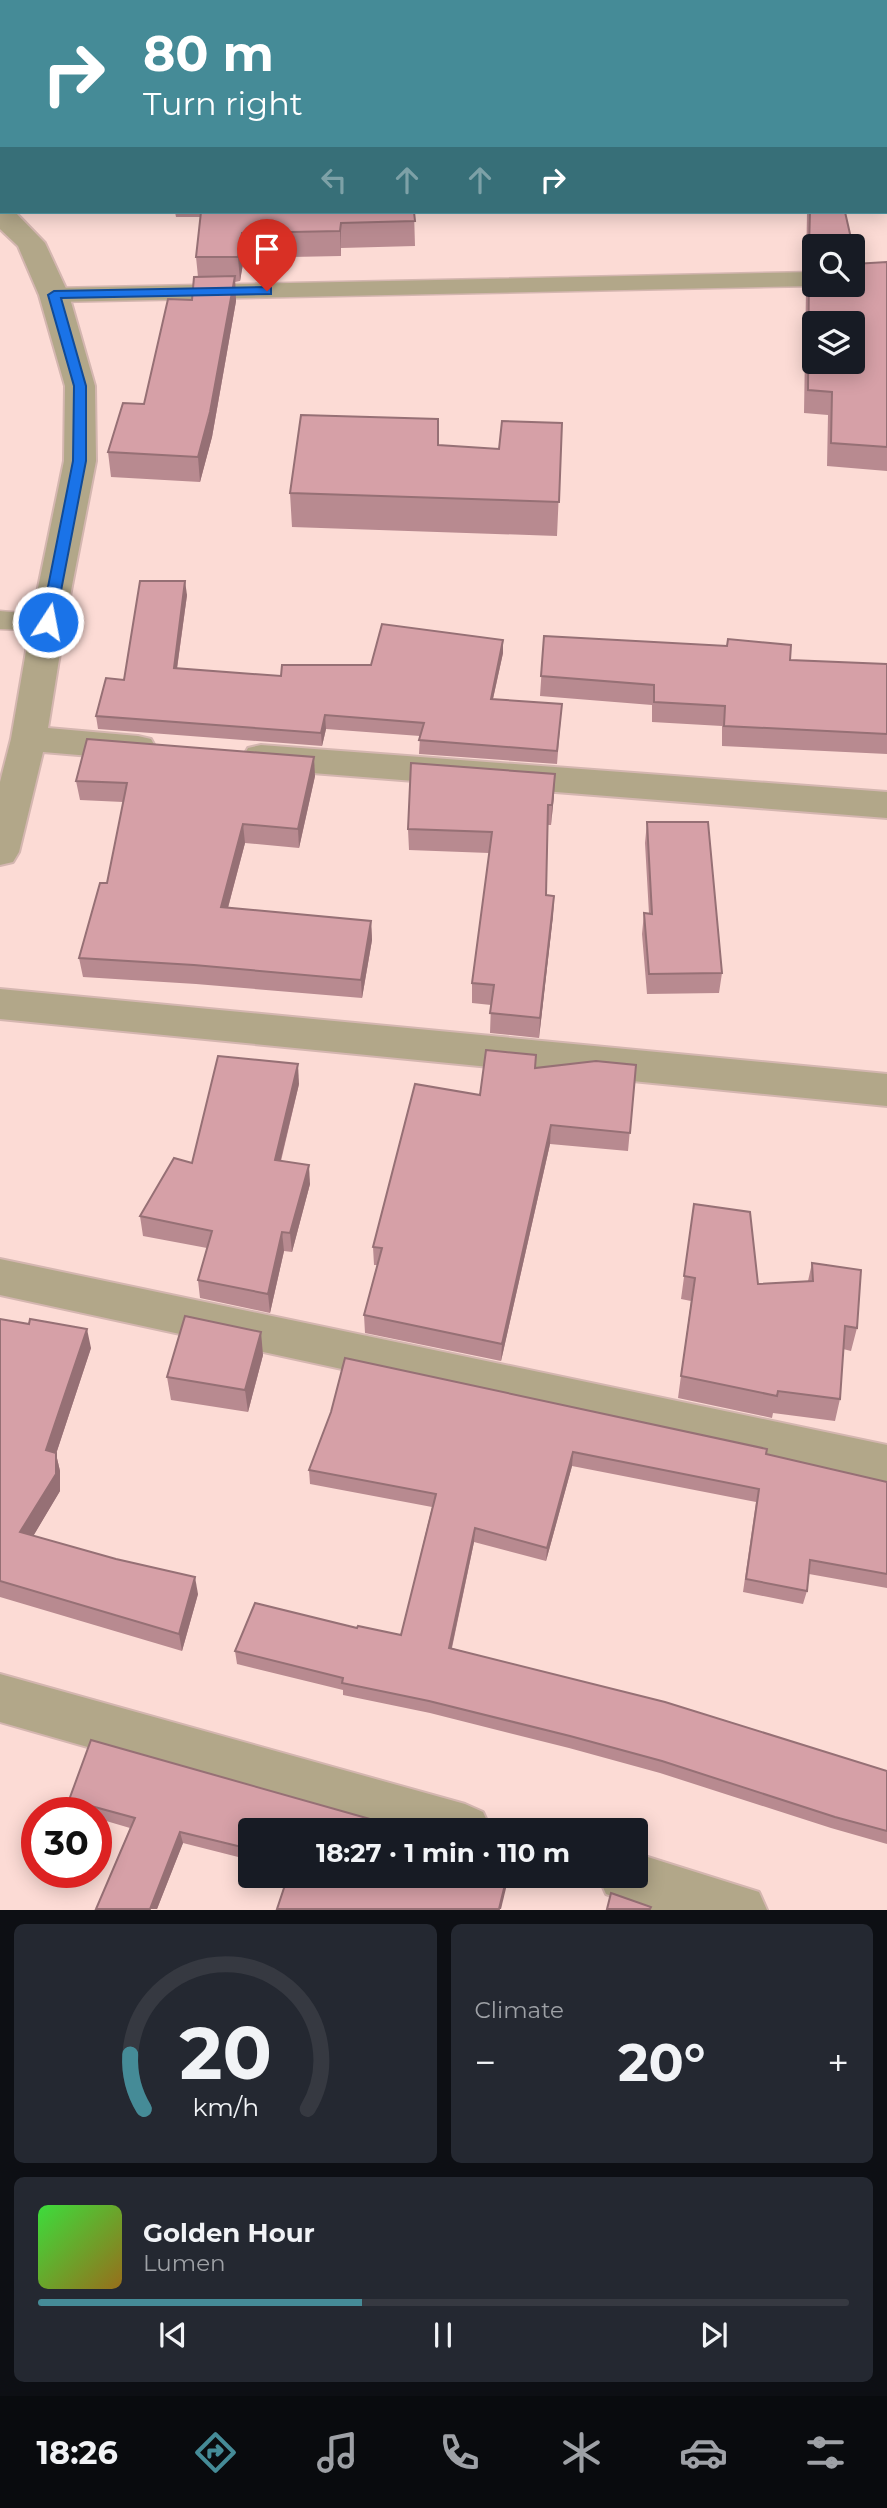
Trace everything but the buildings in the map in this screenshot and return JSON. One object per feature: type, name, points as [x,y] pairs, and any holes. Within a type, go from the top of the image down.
[{"type":"street","points":[[0,852],[29,739],[48,622],[80,461],[80,386],[54,295],[31,243],[1,214]]},
{"type":"street","points":[[29,739],[173,750]]},
{"type":"street","points":[[225,754],[887,805]]},
{"type":"street","points":[[0,1004],[887,1090]]},
{"type":"street","points":[[0,1277],[887,1466]]},
{"type":"street","points":[[0,1698],[423,1818]]},
{"type":"street","points":[[648,1883],[741,1909]]},
{"type":"lane","points":[[54,295],[802,279]]},
{"type":"lane","points":[[0,620],[48,622]]},
{"type":"route","points":[[48,622],[80,461],[80,386],[54,295],[267,291]]}]
